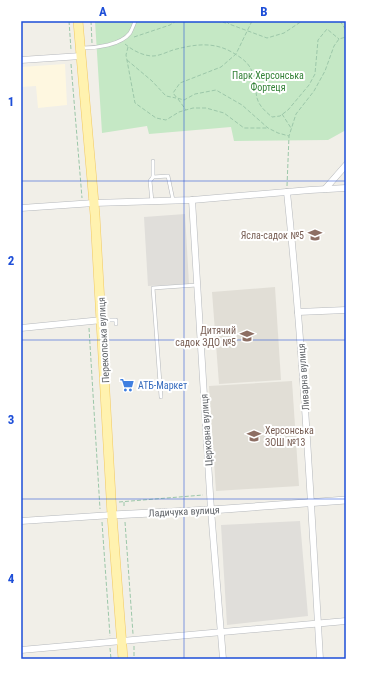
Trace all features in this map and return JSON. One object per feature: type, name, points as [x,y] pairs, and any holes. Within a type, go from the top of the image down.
[{"type":"main road","name":"Перекопська вулиця","points":[[78,21],[94,203],[102,320],[112,515],[123,659]]},
{"type":"street","points":[[21,60],[71,57],[81,52]]},
{"type":"street","points":[[326,189],[346,165]]},
{"type":"street","points":[[21,208],[94,203],[192,200],[346,188]]},
{"type":"street","name":"Ливарна вулиця","points":[[287,192],[298,312],[320,659]]},
{"type":"street","name":"Церковна вулиця","points":[[192,200],[196,285],[211,510],[223,659]]},
{"type":"street","points":[[298,312],[346,310]]},
{"type":"street","points":[[21,328],[102,320]]},
{"type":"street","name":"Ладичука вулиця","points":[[21,521],[211,510],[346,500]]},
{"type":"street","points":[[21,650],[346,621]]},
{"type":"lane","points":[[81,52],[120,41],[130,33],[135,21]]},
{"type":"lane","points":[[152,202],[150,181],[153,177],[153,161]]},
{"type":"lane","points":[[153,177],[168,176],[173,201]]},
{"type":"lane","points":[[160,397],[153,288],[196,285]]},
{"type":"lane","points":[[102,320],[116,320],[116,324]]},
{"type":"path","points":[[69,21],[83,204]]},
{"type":"path","points":[[91,21],[92,48]]},
{"type":"path","points":[[132,37],[170,25],[176,21]]},
{"type":"path","points":[[217,21],[226,22],[268,38],[284,33],[302,21]]},
{"type":"path","points":[[186,110],[173,93],[180,82],[221,67],[236,54],[252,21]]},
{"type":"path","points":[[340,21],[346,30]]},
{"type":"path","points":[[120,41],[128,47],[147,55],[154,56],[188,46],[203,44],[219,46],[236,54],[250,65],[254,78],[257,98],[263,109],[272,117],[280,116],[297,100],[309,85],[315,74],[318,40],[320,36],[327,29],[339,39]]},
{"type":"path","points":[[287,192],[289,136],[296,114],[314,91],[325,71],[334,46],[339,39],[346,37]]},
{"type":"path","points":[[128,47],[126,55],[135,103],[156,118],[166,120],[179,112],[192,108],[206,108],[224,113],[244,128],[268,128]]},
{"type":"path","points":[[127,59],[152,81],[166,96],[184,100],[195,94],[216,90],[242,105],[268,128],[289,136]]},
{"type":"path","points":[[282,114],[291,129]]},
{"type":"path","points":[[89,321],[100,516],[102,523],[111,659]]},
{"type":"path","points":[[112,503],[210,495]]},
{"type":"path","points":[[124,502],[134,659]]},
{"type":"shaded area","points":[[65,64],[67,105],[38,108],[36,86],[21,87],[21,67]]},
{"type":"shaded area","points":[[185,214],[189,284],[148,286],[144,217]]},
{"type":"shaded area","name":"Дитячий садок ЗДО №5","points":[[275,287],[281,380],[219,384],[212,292]]},
{"type":"shaded area","name":"Херсонська ЗОШ №13","points":[[292,381],[299,486],[216,491],[209,386]]},
{"type":"shaded area","points":[[300,521],[308,616],[227,625],[221,525]]},
{"type":"green space","name":"Парк Херсонська Фортеця","points":[[95,21],[346,21],[346,130],[328,140],[234,141],[231,127],[149,134],[147,126],[102,133]]},
{"type":"place","name":"Ясла-садок №5","points":[[315,235]]},
{"type":"place","name":"Дитячий садок ЗДО №5","points":[[247,336]]},
{"type":"place","name":"АТБ-Маркет","points":[[127,385]]},
{"type":"place","name":"Херсонська ЗОШ №13","points":[[254,436]]}]
